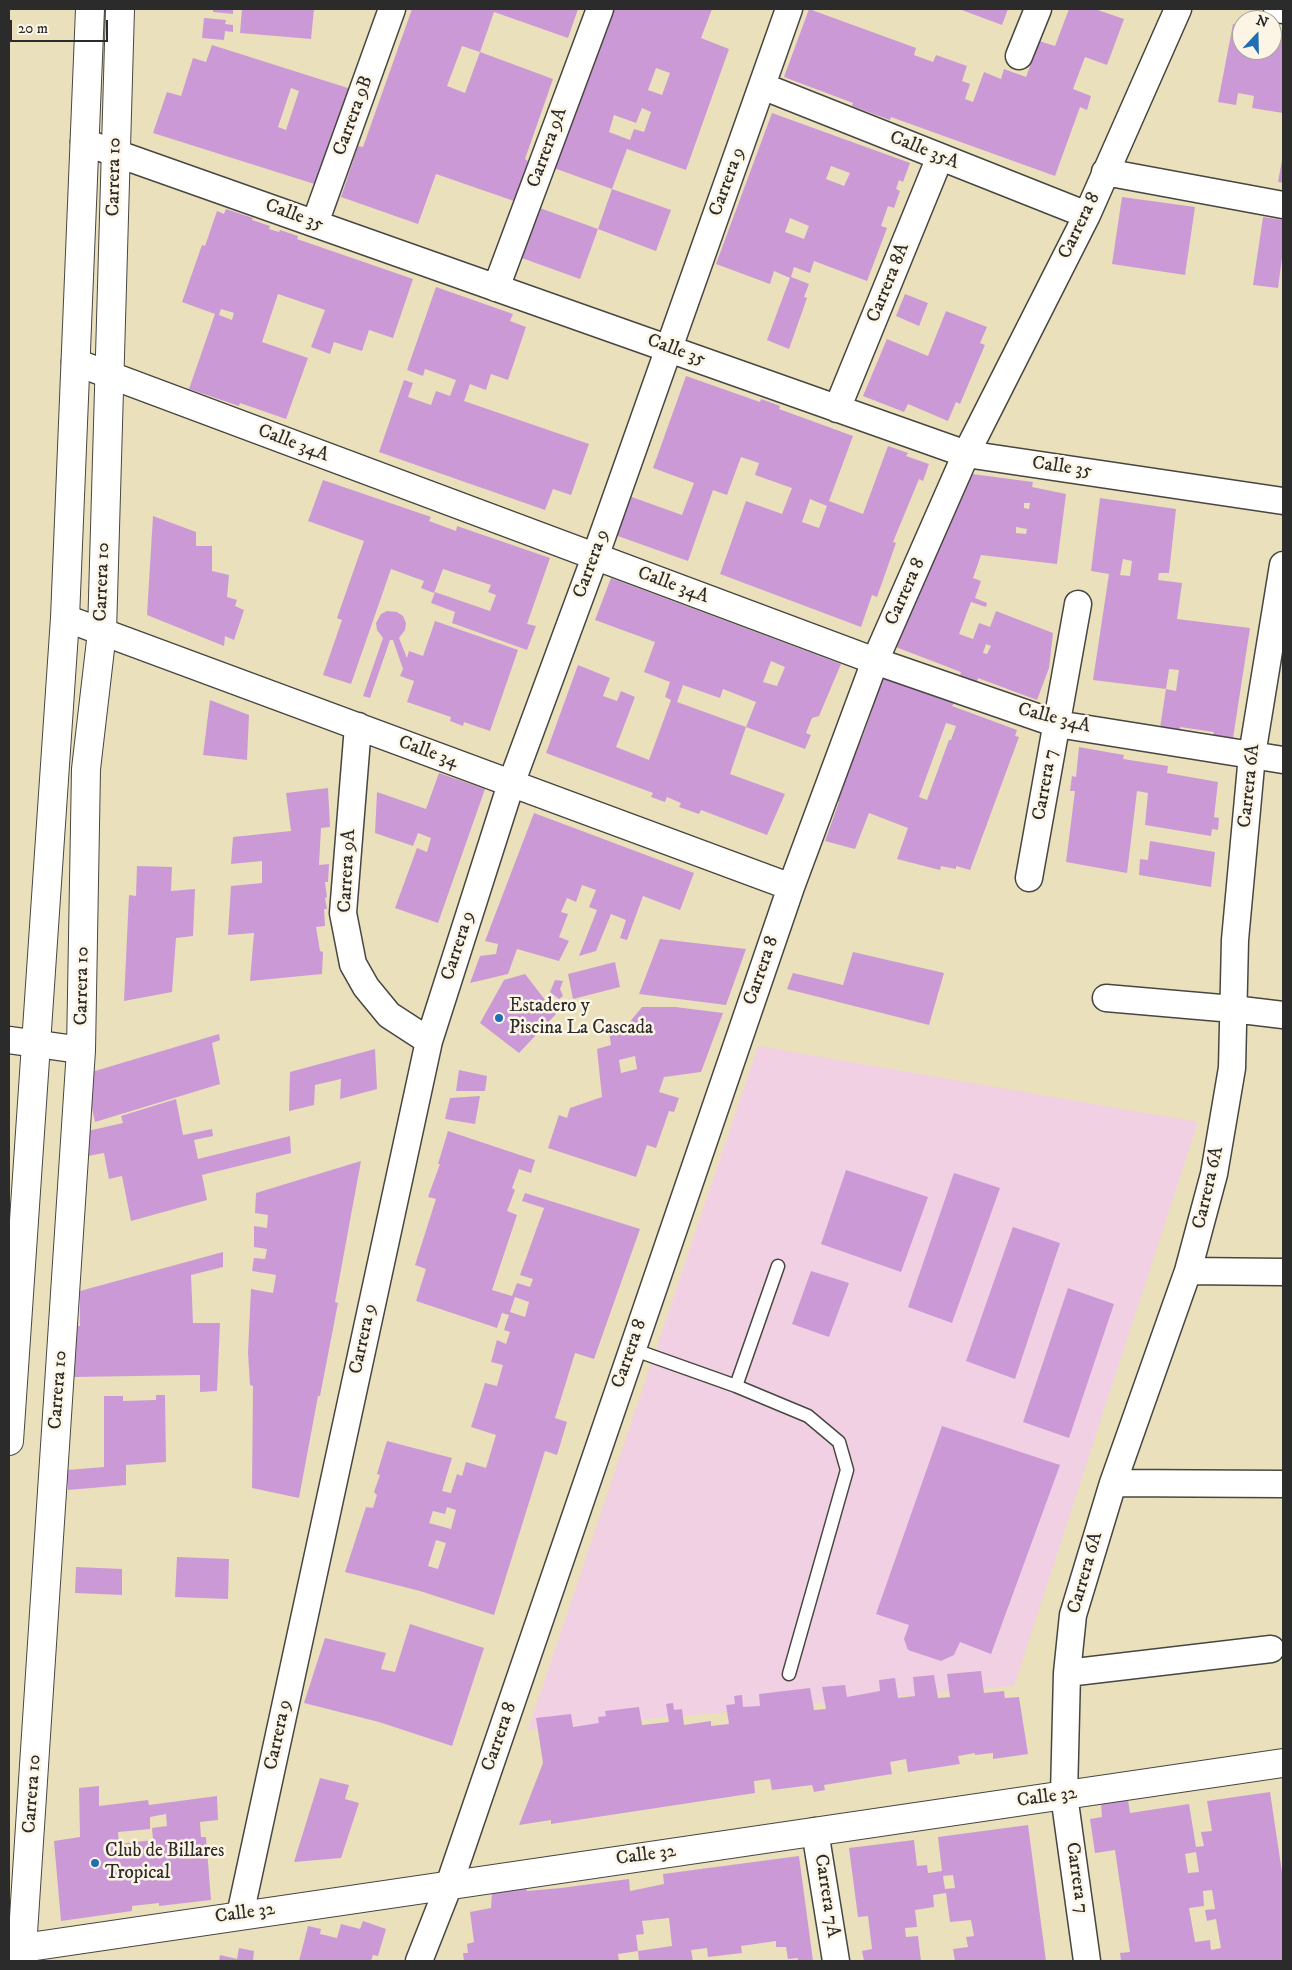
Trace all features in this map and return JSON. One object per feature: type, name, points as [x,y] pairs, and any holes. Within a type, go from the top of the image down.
[{"type":"main road","name":"Carrera 10","points":[[9,1442],[15,1245],[36,1044],[65,618],[90,9]]},
{"type":"main road","name":"Carrera 10","points":[[17,1953],[81,1050],[86,769],[102,632],[120,9]]},
{"type":"main road","name":"Calle 32","points":[[17,1953],[240,1915],[1283,1763]]},
{"type":"street","name":"Carrera 9B","points":[[315,224],[392,9]]},
{"type":"street","name":"Carrera 9A","points":[[496,288],[600,9]]},
{"type":"street","name":"Carrera 9","points":[[240,1915],[429,1042],[511,784],[595,557],[789,9]]},
{"type":"street","points":[[1019,56],[1038,9]]},
{"type":"street","name":"Carrera 8","points":[[418,1961],[449,1885],[791,887],[875,661],[966,454],[1087,215],[1178,9]]},
{"type":"street","points":[[1277,9],[1283,10]]},
{"type":"street","name":"Calle 35A","points":[[762,86],[1087,215]]},
{"type":"street","name":"Calle 35","points":[[84,142],[966,454],[1283,501]]},
{"type":"street","name":"Carrera 8A","points":[[837,409],[940,157]]},
{"type":"street","points":[[1105,172],[1283,205]]},
{"type":"street","name":"Calle 34A","points":[[75,362],[875,661],[1057,724],[1283,760]]},
{"type":"street","name":"Carrera 6A","points":[[1064,1795],[1067,1672],[1073,1616],[1113,1483],[1188,1271],[1214,1174],[1232,1068],[1235,940],[1252,755],[1283,564]]},
{"type":"street","name":"Carrera 7","points":[[1029,878],[1078,604]]},
{"type":"street","name":"Calle 34","points":[[65,618],[791,887]]},
{"type":"street","name":"Carrera 9A","points":[[358,726],[343,913],[354,964],[366,987],[389,1015],[429,1042]]},
{"type":"street","points":[[1106,998],[1283,1015]]},
{"type":"street","points":[[9,1040],[81,1050]]},
{"type":"street","points":[[1188,1271],[1283,1272]]},
{"type":"street","points":[[1113,1483],[1283,1484]]},
{"type":"street","points":[[1067,1672],[1271,1649]]},
{"type":"street","name":"Carrera 7","points":[[1064,1795],[1087,1961]]},
{"type":"street","name":"Carrera 7A","points":[[816,1831],[836,1961]]},
{"type":"lane","points":[[736,1386],[778,1266]]},
{"type":"lane","points":[[632,1349],[736,1386],[808,1416],[839,1442],[847,1470],[789,1674]]},
{"type":"shaded area","points":[[758,1046],[1198,1122],[1014,1686],[528,1730]]},
{"type":"building","points":[[213,9],[233,9],[233,14],[213,12]]},
{"type":"building","points":[[242,9],[314,9],[311,39],[240,33]]},
{"type":"building","points":[[412,9],[578,9],[568,38],[494,12],[480,52],[553,79],[525,159],[528,161],[514,201],[436,174],[418,224],[341,197],[358,146],[363,147]],"holes":[[[462,46],[480,52],[465,93],[447,86]]]},
{"type":"building","points":[[608,9],[712,9],[701,38],[729,49],[686,170],[627,149],[612,189],[551,167],[595,46],[600,48],[608,25]],"holes":[[[656,68],[670,73],[662,95],[648,90]],[[642,108],[651,112],[644,132],[634,129],[630,140],[609,132],[614,115],[636,123]]]},
{"type":"building","points":[[809,9],[916,48],[914,55],[933,62],[936,55],[967,66],[962,81],[970,84],[965,99],[973,102],[984,72],[1001,79],[1004,69],[1026,77],[1039,41],[1055,46],[1069,9],[1095,9],[1124,19],[1107,65],[1085,57],[1073,89],[1091,96],[1087,110],[1080,107],[1055,176],[891,117],[890,120],[852,106],[853,103],[784,77]]},
{"type":"building","points":[[959,9],[1008,9],[1002,25]]},
{"type":"building","points":[[204,18],[226,20],[225,24],[233,25],[233,32],[225,31],[224,40],[202,38]]},
{"type":"building","points":[[1232,29],[1232,60],[1282,60],[1283,34],[1283,113],[1252,108],[1254,96],[1238,93],[1236,105],[1218,102]]},
{"type":"building","points":[[212,45],[351,89],[324,187],[153,133],[167,92],[181,96],[193,58],[206,62]],"holes":[[[291,88],[299,91],[286,130],[278,127]]]},
{"type":"building","points":[[772,113],[910,163],[903,182],[899,180],[896,189],[900,191],[894,208],[888,206],[881,226],[887,228],[867,281],[814,261],[810,273],[794,267],[791,277],[809,284],[804,297],[807,298],[789,349],[767,340],[790,278],[774,271],[770,284],[716,264]],"holes":[[[831,166],[850,173],[844,186],[826,179]],[[790,218],[809,226],[804,239],[785,232]]]},
{"type":"building","points":[[1283,160],[1283,183],[1278,182]]},
{"type":"building","points":[[612,189],[671,210],[656,251],[598,229]]},
{"type":"building","points":[[1122,197],[1195,207],[1185,275],[1112,264]]},
{"type":"building","points":[[537,207],[598,229],[580,279],[519,257]]},
{"type":"building","points":[[226,209],[253,218],[252,220],[270,226],[269,229],[279,232],[280,230],[298,236],[297,239],[413,279],[393,338],[369,330],[362,351],[334,342],[330,354],[311,347],[325,310],[278,294],[262,342],[308,358],[286,419],[240,403],[239,406],[189,389],[215,314],[182,302],[202,245],[205,246],[217,211],[224,214]],"holes":[[[221,309],[234,313],[232,320],[219,315]]]},
{"type":"building","points":[[1263,217],[1283,220],[1283,250],[1278,288],[1253,285]]},
{"type":"building","points":[[436,287],[513,314],[510,321],[526,327],[508,380],[491,374],[486,390],[470,384],[464,401],[589,444],[571,495],[553,489],[545,510],[379,452],[404,380],[413,383],[408,397],[431,405],[436,391],[450,396],[456,380],[425,369],[423,376],[407,370]]},
{"type":"building","points":[[905,294],[928,303],[919,326],[896,316]]},
{"type":"building","points":[[946,311],[987,327],[980,343],[985,345],[960,404],[956,402],[948,421],[908,404],[904,412],[863,396],[887,339],[928,356]]},
{"type":"building","points":[[686,376],[760,402],[761,399],[780,406],[779,409],[853,436],[829,501],[863,514],[888,446],[908,453],[906,456],[929,464],[923,481],[919,479],[893,542],[896,543],[877,597],[872,595],[861,627],[720,574],[746,501],[782,514],[792,488],[755,475],[759,463],[741,457],[727,495],[713,490],[688,561],[615,535],[629,496],[682,515],[694,483],[653,468]],"holes":[[[810,499],[827,506],[819,528],[802,522]]]},
{"type":"building","points":[[972,474],[1033,482],[1032,487],[1066,494],[1057,564],[981,555],[973,578],[981,581],[975,598],[987,603],[986,607],[971,602],[959,634],[973,639],[979,623],[990,627],[996,611],[1053,633],[1049,668],[1037,700],[978,678],[977,682],[960,675],[961,672],[893,646]],"holes":[[[1024,503],[1030,503],[1029,509],[1024,508]],[[1016,527],[1027,529],[1026,534],[1016,533]],[[986,644],[991,646],[987,654],[983,653]]]},
{"type":"building","points":[[323,480],[431,517],[429,521],[456,531],[457,526],[550,558],[527,624],[536,626],[527,650],[452,623],[455,612],[431,603],[435,592],[490,611],[496,595],[488,592],[491,585],[443,569],[434,593],[421,588],[424,581],[391,569],[351,684],[323,675],[342,620],[337,618],[364,541],[308,521]]},
{"type":"building","points":[[1100,498],[1176,509],[1169,573],[1159,573],[1158,580],[1182,583],[1177,619],[1250,628],[1233,738],[1213,735],[1214,732],[1180,727],[1180,731],[1160,728],[1166,689],[1093,680],[1109,574],[1091,571]],"holes":[[[1123,559],[1132,561],[1130,576],[1120,575]],[[1169,669],[1179,670],[1176,691],[1166,689]]]},
{"type":"building","points":[[153,516],[196,532],[196,546],[212,546],[212,571],[229,575],[227,597],[237,600],[235,606],[244,610],[234,640],[225,636],[224,646],[147,615]]},
{"type":"building","points":[[611,578],[841,664],[819,716],[812,718],[806,733],[811,735],[805,749],[746,727],[730,774],[785,794],[767,835],[701,810],[699,814],[679,807],[681,803],[667,797],[665,802],[651,797],[653,793],[546,753],[578,665],[610,678],[603,696],[617,701],[621,691],[635,697],[616,747],[649,760],[671,700],[665,697],[670,682],[644,672],[655,642],[595,620]],"holes":[[[771,661],[785,667],[777,686],[763,682]],[[683,685],[720,698],[723,689],[756,702],[746,727],[677,702]]]},
{"type":"building","points":[[387,611],[397,612],[403,616],[406,623],[405,630],[399,638],[407,658],[409,651],[423,656],[435,621],[518,650],[490,731],[464,722],[463,726],[450,721],[451,717],[407,702],[414,681],[400,676],[403,669],[393,640],[390,640],[370,698],[363,696],[383,638],[377,630],[376,623],[381,614]]},
{"type":"building","points":[[881,675],[954,703],[952,706],[1017,730],[1015,736],[1019,737],[970,870],[956,866],[956,869],[941,866],[940,870],[897,859],[908,828],[869,813],[855,849],[825,841],[839,802],[835,800],[858,740],[861,741],[872,711],[869,709]],"holes":[[[946,723],[956,726],[927,800],[919,797]]]},
{"type":"building","points":[[210,700],[249,715],[247,760],[203,755]]},
{"type":"building","points":[[1079,747],[1124,755],[1123,759],[1168,766],[1167,773],[1218,782],[1214,817],[1219,818],[1218,830],[1212,829],[1211,836],[1145,825],[1148,793],[1137,791],[1127,873],[1066,862],[1075,791],[1070,791],[1072,776],[1076,777]]},
{"type":"building","points":[[439,773],[485,789],[438,923],[395,908],[417,848],[427,852],[431,838],[418,833],[413,846],[375,833],[377,792],[426,809]]},
{"type":"building","points":[[328,788],[330,827],[321,828],[319,865],[329,864],[328,882],[325,882],[327,909],[324,909],[325,926],[316,927],[320,951],[323,952],[322,974],[250,981],[254,933],[228,935],[231,886],[262,883],[262,861],[231,864],[233,837],[291,831],[286,793]]},
{"type":"building","points":[[534,813],[694,873],[680,910],[643,896],[627,940],[620,938],[626,920],[611,914],[596,951],[579,956],[597,910],[589,907],[596,890],[582,885],[576,902],[567,898],[561,912],[568,914],[559,937],[569,941],[559,961],[517,949],[508,974],[470,983],[480,956],[496,954],[498,944],[485,941]]},
{"type":"building","points":[[1150,841],[1215,852],[1211,887],[1139,875],[1140,859],[1148,860]]},
{"type":"building","points":[[137,866],[172,867],[171,891],[195,889],[193,936],[176,938],[172,992],[124,1001],[129,895],[136,896]]},
{"type":"building","points":[[660,939],[746,949],[726,1005],[639,994]]},
{"type":"building","points":[[853,952],[944,973],[929,1025],[787,989],[793,973],[843,985]]},
{"type":"building","points":[[615,962],[620,987],[573,999],[568,974]]},
{"type":"building","points":[[525,974],[556,1014],[519,1053],[480,1023],[504,980]]},
{"type":"building","points":[[555,980],[563,981],[560,989],[563,996],[559,999],[550,992]]},
{"type":"building","points":[[642,1007],[675,1007],[723,1013],[701,1072],[664,1077],[659,1092],[679,1098],[674,1112],[669,1111],[656,1148],[647,1145],[636,1177],[548,1148],[559,1115],[567,1118],[570,1108],[602,1097],[597,1049],[611,1045],[608,1025],[628,1024]],"holes":[[[635,1056],[637,1069],[621,1073],[619,1060]]]},
{"type":"building","points":[[219,1034],[220,1040],[212,1043],[220,1084],[95,1122],[85,1074]]},
{"type":"building","points":[[375,1049],[377,1089],[340,1099],[341,1079],[315,1085],[314,1105],[289,1111],[290,1072]]},
{"type":"building","points":[[459,1070],[487,1076],[485,1091],[456,1091]]},
{"type":"building","points":[[480,1096],[475,1124],[445,1119],[450,1098]]},
{"type":"building","points":[[176,1099],[183,1135],[212,1129],[213,1136],[194,1140],[198,1159],[290,1136],[291,1153],[202,1175],[207,1200],[131,1221],[122,1176],[109,1179],[104,1153],[88,1156],[83,1132],[123,1123],[121,1116]]},
{"type":"building","points":[[448,1131],[535,1160],[531,1173],[519,1169],[512,1188],[515,1190],[507,1211],[517,1215],[492,1290],[512,1296],[517,1283],[530,1287],[533,1279],[520,1275],[544,1208],[522,1201],[525,1193],[640,1229],[594,1359],[575,1353],[555,1418],[567,1422],[557,1455],[545,1451],[494,1615],[420,1591],[345,1572],[366,1507],[373,1508],[377,1495],[374,1492],[380,1475],[377,1474],[387,1441],[452,1458],[442,1491],[451,1493],[457,1474],[462,1476],[466,1462],[486,1468],[496,1435],[471,1427],[485,1383],[497,1386],[503,1365],[491,1362],[497,1340],[506,1344],[510,1332],[504,1330],[509,1315],[502,1313],[497,1328],[416,1301],[426,1269],[415,1265],[436,1199],[428,1197],[440,1164],[438,1164]],"holes":[[[515,1297],[529,1302],[525,1317],[510,1312]],[[447,1507],[456,1510],[451,1529],[429,1523],[433,1511],[445,1514]],[[436,1540],[446,1543],[438,1569],[428,1566]]]},
{"type":"building","points":[[361,1161],[335,1302],[338,1303],[299,1498],[252,1488],[253,1386],[250,1385],[248,1353],[251,1289],[273,1293],[276,1275],[252,1271],[254,1258],[265,1259],[267,1249],[254,1247],[254,1226],[267,1228],[268,1215],[255,1213],[256,1193]]},
{"type":"building","points":[[846,1170],[928,1197],[901,1272],[821,1244]]},
{"type":"building","points":[[954,1173],[1000,1188],[952,1323],[908,1307]]},
{"type":"building","points":[[1013,1227],[1060,1243],[1015,1379],[966,1361]]},
{"type":"building","points":[[223,1252],[223,1267],[191,1275],[193,1323],[220,1323],[217,1391],[200,1392],[200,1375],[73,1377],[76,1326],[80,1326],[80,1291]]},
{"type":"building","points":[[811,1271],[849,1283],[829,1337],[792,1324]]},
{"type":"building","points":[[1068,1288],[1114,1304],[1069,1438],[1023,1422]]},
{"type":"building","points":[[156,1395],[165,1395],[166,1462],[126,1465],[126,1485],[68,1490],[67,1470],[104,1467],[104,1396],[123,1396],[123,1401],[156,1400]]},
{"type":"building","points":[[942,1426],[1060,1465],[991,1654],[960,1642],[954,1655],[941,1661],[908,1650],[904,1639],[909,1625],[876,1614]]},
{"type":"building","points":[[177,1557],[229,1559],[228,1599],[175,1597]]},
{"type":"building","points":[[76,1567],[122,1569],[122,1595],[75,1593]]},
{"type":"building","points":[[410,1624],[484,1648],[452,1746],[379,1722],[304,1703],[325,1638],[386,1653],[381,1669],[395,1672]]},
{"type":"building","points":[[981,1671],[984,1693],[1004,1691],[1005,1698],[1019,1697],[1028,1754],[993,1759],[993,1753],[975,1755],[975,1753],[958,1756],[960,1764],[908,1772],[906,1759],[890,1762],[892,1774],[824,1785],[825,1790],[814,1792],[812,1785],[772,1790],[770,1779],[754,1781],[755,1793],[551,1824],[551,1820],[519,1825],[543,1763],[536,1718],[571,1714],[573,1727],[599,1723],[598,1717],[606,1716],[605,1711],[639,1707],[642,1725],[669,1722],[666,1704],[673,1703],[674,1710],[682,1709],[684,1725],[711,1721],[711,1726],[729,1724],[726,1705],[735,1704],[734,1696],[742,1695],[743,1707],[760,1706],[759,1694],[810,1688],[814,1710],[826,1709],[822,1687],[845,1685],[847,1697],[880,1691],[879,1680],[895,1678],[898,1698],[915,1696],[913,1677],[934,1675],[938,1698],[950,1697],[947,1674]]},
{"type":"building","points":[[320,1778],[349,1785],[345,1799],[359,1803],[341,1858],[294,1862]]},
{"type":"building","points":[[99,1786],[99,1806],[148,1800],[149,1805],[217,1796],[218,1820],[200,1822],[201,1837],[206,1837],[211,1900],[159,1906],[159,1903],[132,1906],[132,1911],[61,1921],[54,1841],[80,1837],[79,1788]],"holes":[[[166,1814],[167,1826],[152,1828],[153,1840],[119,1844],[118,1832],[150,1829],[150,1817]]]},
{"type":"building","points":[[1270,1792],[1283,1879],[1283,1961],[1121,1961],[1120,1953],[1130,1952],[1115,1850],[1095,1853],[1090,1819],[1102,1817],[1101,1804],[1128,1800],[1130,1813],[1189,1804],[1196,1847],[1204,1846],[1201,1832],[1212,1831],[1207,1801]],"holes":[[[1196,1852],[1199,1872],[1188,1873],[1185,1854]],[[1212,1890],[1215,1909],[1205,1910],[1207,1921],[1216,1919],[1221,1948],[1211,1950],[1210,1940],[1195,1942],[1189,1908],[1204,1906],[1203,1891]]]},
{"type":"building","points":[[1028,1825],[1046,1961],[955,1961],[953,1949],[968,1947],[966,1937],[974,1936],[971,1920],[950,1922],[946,1893],[933,1895],[934,1907],[915,1910],[917,1927],[905,1928],[906,1937],[918,1936],[921,1961],[864,1961],[862,1951],[872,1949],[868,1916],[858,1917],[849,1848],[914,1840],[917,1866],[927,1865],[928,1873],[942,1871],[938,1837]],"holes":[[[953,1875],[955,1888],[945,1889],[943,1876]]]},
{"type":"building","points":[[799,1856],[813,1961],[798,1961],[798,1958],[788,1959],[786,1947],[776,1947],[776,1941],[741,1946],[742,1953],[708,1957],[707,1948],[691,1950],[693,1961],[639,1961],[638,1951],[618,1954],[619,1961],[464,1961],[463,1953],[468,1953],[467,1944],[474,1942],[470,1912],[491,1908],[492,1892],[526,1886],[527,1891],[629,1879],[630,1891],[664,1884],[663,1874]],"holes":[[[669,1918],[672,1946],[638,1951],[636,1935],[644,1934],[642,1921]]]},
{"type":"building","points":[[363,1921],[386,1929],[378,1956],[373,1955],[371,1961],[299,1961],[308,1926],[321,1929],[320,1934],[337,1938],[341,1924],[360,1929]]},
{"type":"building","points":[[239,1948],[254,1951],[253,1961],[219,1961],[220,1955],[237,1959]]},
{"type":"place","name":"Estadero y Piscina La Cascada","points":[[499,1018]]},
{"type":"place","name":"Club de Billares Tropical","points":[[95,1863]]}]
